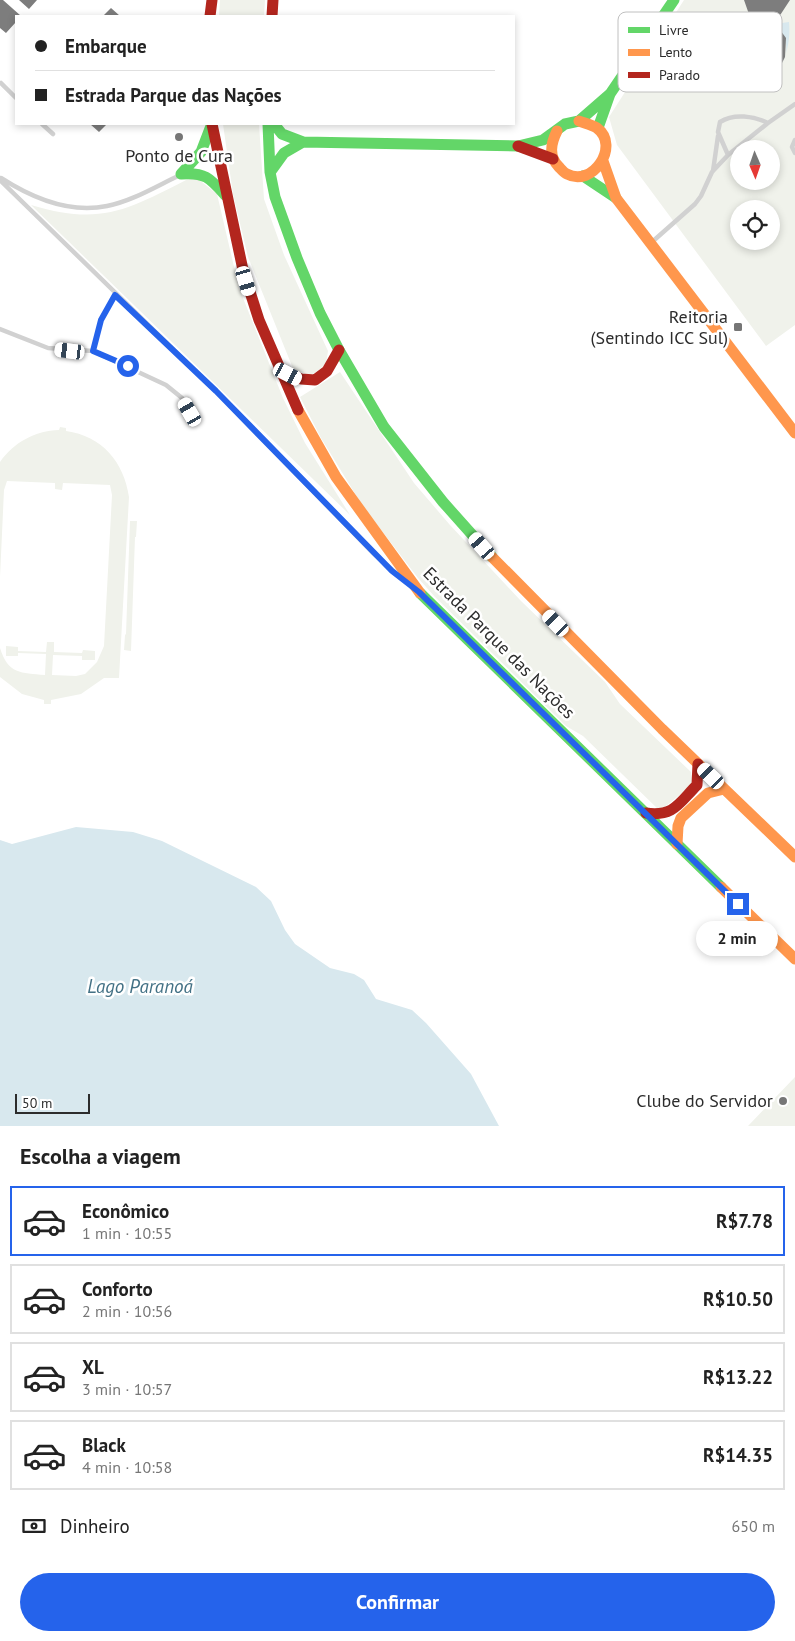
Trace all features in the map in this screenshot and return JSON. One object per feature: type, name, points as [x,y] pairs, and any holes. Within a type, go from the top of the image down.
[{"type":"main road","points":[[210,15],[212,0]]},
{"type":"main road","points":[[666,12],[674,0]]},
{"type":"main road","points":[[598,128],[610,94],[618,82]]},
{"type":"main road","points":[[275,125],[282,134],[303,142],[518,146],[543,140],[565,124],[579,120],[610,94]]},
{"type":"main road","points":[[579,120],[589,122],[598,128],[606,144],[606,153],[598,168],[583,176]]},
{"type":"main road","points":[[181,174],[201,152],[212,125]]},
{"type":"main road","name":"Estrada Parque das Nações","points":[[212,125],[226,196],[250,292],[279,369],[305,424],[336,477],[419,592],[795,958]]},
{"type":"main road","points":[[268,125],[270,172],[275,197],[297,258],[320,312],[339,350],[384,427],[443,502],[529,596],[698,764],[795,856]]},
{"type":"main road","points":[[553,160],[552,140],[557,131]]},
{"type":"main road","points":[[270,172],[275,162],[286,150],[303,142]]},
{"type":"main road","points":[[518,146],[553,160],[565,173],[583,176],[616,198],[795,433]]},
{"type":"main road","points":[[603,161],[616,198]]},
{"type":"main road","points":[[181,174],[196,173],[206,175],[226,196]]},
{"type":"main road","points":[[279,369],[297,378],[310,381],[318,379],[328,372],[339,350]]},
{"type":"main road","points":[[646,813],[660,815],[670,812],[697,784],[698,764]]},
{"type":"main road","points":[[676,844],[681,818],[708,793],[724,789]]},
{"type":"lane","points":[[1,83],[15,97]]},
{"type":"lane","points":[[651,243],[695,204],[713,171],[728,155],[768,123],[795,106]]},
{"type":"lane","points":[[713,171],[718,125],[723,120],[754,117],[768,123]]},
{"type":"lane","points":[[43,125],[53,134]]},
{"type":"lane","points":[[718,132],[728,155]]},
{"type":"lane","points":[[795,140],[792,147],[795,153]]},
{"type":"lane","points":[[0,179],[33,197],[79,208],[106,206],[124,201],[181,174]]},
{"type":"lane","points":[[0,179],[115,295],[216,391],[392,571],[419,592]]},
{"type":"lane","points":[[93,351],[101,320],[115,295]]},
{"type":"lane","points":[[0,329],[48,348],[93,351],[166,385],[182,398],[190,412]]},
{"type":"shaded area","points":[[220,0],[265,0],[264,15],[219,15]]},
{"type":"shaded area","points":[[684,0],[795,0],[795,325],[766,346],[617,145],[609,117],[625,92],[782,92],[782,12],[676,12]]},
{"type":"shaded area","points":[[223,125],[259,125],[264,199],[284,255],[328,351],[326,364],[311,376],[295,370],[292,366],[248,257],[233,194]]},
{"type":"shaded area","points":[[188,179],[198,179],[217,194],[239,288],[283,398],[305,443],[350,515],[31,205],[76,214],[113,212],[148,199]]},
{"type":"shaded area","points":[[340,372],[414,483],[450,525],[521,601],[605,682],[620,704],[691,772],[693,784],[660,811],[583,736],[566,726],[435,597],[418,578],[362,505],[321,438],[300,397]]},
{"type":"shaded area","points":[[60,427],[66,428],[66,431],[90,438],[100,445],[116,462],[126,484],[129,497],[119,678],[104,678],[81,694],[51,700],[51,704],[44,704],[44,700],[22,694],[0,677],[0,648],[3,657],[11,667],[29,674],[45,675],[46,654],[18,653],[18,656],[6,656],[6,646],[18,647],[18,651],[46,652],[47,642],[54,642],[54,652],[82,653],[83,650],[95,651],[95,660],[82,660],[82,656],[53,655],[52,675],[76,676],[85,674],[97,662],[104,646],[112,495],[110,485],[63,483],[62,490],[55,489],[55,483],[7,481],[4,490],[0,577],[0,462],[18,443],[33,435],[59,430]]},
{"type":"shaded area","points":[[130,521],[137,521],[131,651],[124,650]]},
{"type":"shaded area","name":"Clube do Servidor","points":[[795,1077],[795,1126],[748,1126]]},
{"type":"water","points":[[789,22],[786,51],[785,40],[782,34],[782,23]]},
{"type":"water","name":"Lago Paranoá","points":[[76,827],[133,832],[162,841],[256,887],[271,901],[285,930],[295,944],[330,968],[354,974],[364,980],[376,999],[412,1010],[426,1023],[471,1074],[499,1126],[0,1126],[0,840],[12,844]]},
{"type":"building","points":[[0,0],[3,0],[20,15],[15,15],[15,23],[6,33],[0,28]]},
{"type":"building","points":[[19,0],[37,0],[29,9]]},
{"type":"building","points":[[744,0],[790,0],[782,12],[748,12]]},
{"type":"building","points":[[111,8],[119,15],[104,15]]},
{"type":"building","points":[[782,33],[786,38],[785,57],[782,63]]},
{"type":"building","points":[[91,125],[106,125],[99,132]]},
{"type":"traffic: fast","points":[[666,12],[674,0]]},
{"type":"traffic: fast","points":[[598,128],[610,94],[618,82]]},
{"type":"traffic: fast","points":[[275,125],[282,134],[303,142],[518,146],[543,140],[565,124],[579,121],[610,94]]},
{"type":"traffic: fast","points":[[268,125],[270,172],[275,197],[297,258],[320,313],[339,350],[384,427],[443,502],[492,557]]},
{"type":"traffic: fast","points":[[181,174],[201,152],[211,126]]},
{"type":"traffic: fast","points":[[271,171],[284,153],[303,142]]},
{"type":"traffic: fast","points":[[181,174],[202,175],[211,180],[225,195]]},
{"type":"traffic: fast","points":[[583,176],[616,198]]},
{"type":"traffic: fast","points":[[420,593],[721,887]]},
{"type":"traffic: slow","points":[[557,131],[552,149],[553,158],[556,163],[567,174],[576,177],[586,175],[600,163],[605,154],[606,145],[604,136],[597,128],[579,121]]},
{"type":"traffic: slow","points":[[603,161],[616,198],[795,433]]},
{"type":"traffic: slow","points":[[298,410],[336,477],[420,593]]},
{"type":"traffic: slow","points":[[492,557],[662,729],[795,857]]},
{"type":"traffic: slow","points":[[677,844],[678,826],[681,818],[708,793],[724,789]]},
{"type":"traffic: slow","points":[[721,887],[795,959]]},
{"type":"traffic: jam","points":[[210,15],[212,0]]},
{"type":"traffic: jam","points":[[272,15],[273,0]]},
{"type":"traffic: jam","points":[[212,125],[243,270],[259,320],[298,410]]},
{"type":"traffic: jam","points":[[518,146],[553,159]]},
{"type":"traffic: jam","points":[[279,369],[301,379],[315,380],[327,371],[339,350]]},
{"type":"traffic: jam","points":[[646,813],[655,814],[670,811],[680,803],[697,785],[698,764]]},
{"type":"place","name":"Ponto de Cura","points":[[179,137]]},
{"type":"place","name":"Reitoria (Sentindo ICC Sul)","points":[[738,327]]},
{"type":"place","name":"Clube do Servidor","points":[[783,1101]]},
{"type":"route","points":[[128,366],[93,351],[101,320],[115,295],[216,391],[357,537],[392,571],[419,592],[738,904]]}]
